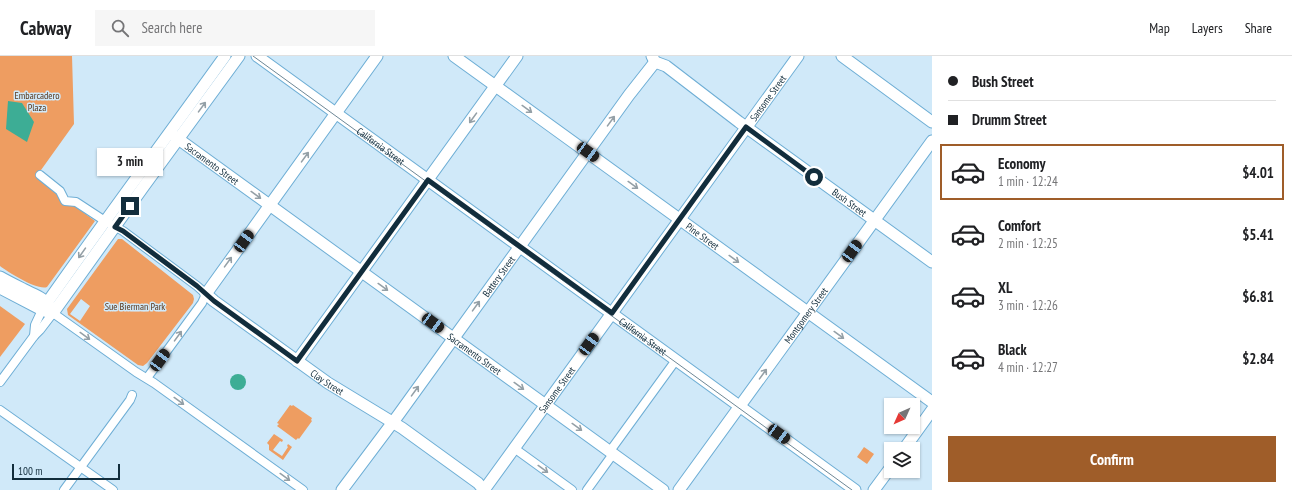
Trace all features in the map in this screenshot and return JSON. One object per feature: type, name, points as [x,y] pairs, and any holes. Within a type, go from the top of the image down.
[{"type":"street","points":[[0,382],[34,336],[35,325],[115,227],[225,56]]},
{"type":"street","points":[[48,309],[105,221],[239,56]]},
{"type":"street","name":"California Street","points":[[257,56],[855,490]]},
{"type":"street","points":[[147,378],[377,56]]},
{"type":"street","name":"Pine Street","points":[[454,56],[932,402]]},
{"type":"street","points":[[297,361],[517,56]]},
{"type":"street","name":"Sansome Street","points":[[484,490],[798,56]]},
{"type":"street","points":[[842,56],[932,122]]},
{"type":"street","name":"Bush Street","points":[[654,59],[932,262]]},
{"type":"street","name":"Battery Street","points":[[342,490],[454,338],[654,59]]},
{"type":"street","name":"Sacramento Street","points":[[174,136],[663,490]]},
{"type":"street","name":"Montgomery Street","points":[[679,490],[932,141]]},
{"type":"street","name":"Clay Street","points":[[40,176],[60,191],[65,201],[76,202],[123,231],[197,286],[214,301],[328,384],[402,428],[484,490]]},
{"type":"street","points":[[0,277],[40,297],[48,309]]},
{"type":"street","points":[[0,288],[48,309],[303,490]]},
{"type":"street","points":[[587,490],[676,360]]},
{"type":"street","points":[[64,490],[130,400],[132,395]]},
{"type":"street","points":[[0,410],[113,490]]},
{"type":"street","points":[[909,442],[932,410]]},
{"type":"street","points":[[514,448],[572,490]]},
{"type":"street","points":[[874,490],[884,476]]},
{"type":"green space","name":"Embarcadero Plaza","points":[[0,56],[72,56],[74,124],[36,177],[95,221],[47,287],[30,284],[0,266]]},
{"type":"green space","name":"Sue Bierman Park","points":[[118,239],[122,239],[193,295],[194,299],[193,303],[147,363],[143,366],[138,365],[68,315],[67,309]],"holes":[[[81,299],[90,306],[80,321],[70,314]]]},
{"type":"green space","points":[[0,306],[25,324],[0,357]]},
{"type":"green space","points":[[290,405],[293,405],[312,418],[312,421],[299,439],[298,438],[296,440],[277,426],[279,424],[277,423]]},
{"type":"green space","points":[[274,434],[283,440],[282,442],[280,441],[273,450],[282,456],[288,447],[288,444],[292,447],[283,460],[269,450],[269,445],[267,443]]},
{"type":"green space","points":[[864,447],[874,454],[867,464],[857,457]]},
{"type":"shaded area","points":[[8,101],[22,103],[34,122],[27,142],[6,129]]},
{"type":"shaded area","points":[[238,374],[245,379],[246,382],[241,389],[238,390],[231,385],[230,382],[235,375]]},
{"type":"tram line","points":[[253,56],[852,490]]},
{"type":"route","points":[[130,206],[115,227],[123,231],[186,277],[214,301],[297,361],[428,180],[612,313],[746,127],[814,177]]}]
